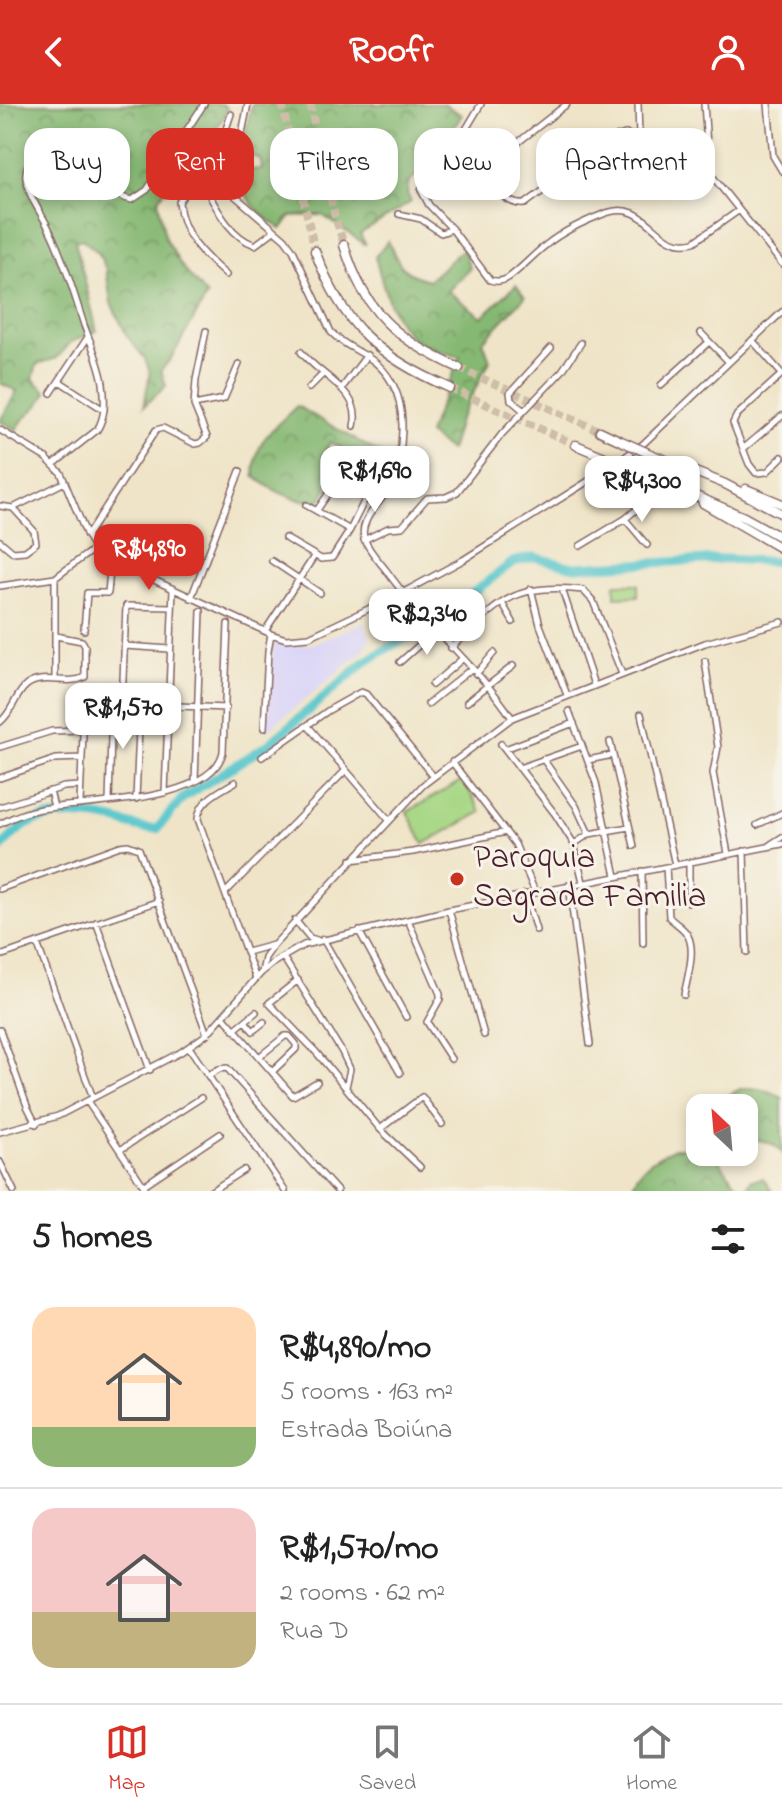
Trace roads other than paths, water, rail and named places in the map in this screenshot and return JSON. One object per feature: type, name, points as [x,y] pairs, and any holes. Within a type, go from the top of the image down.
[{"type":"highway","points":[[344,245],[361,289],[389,326],[421,348],[459,368]]},
{"type":"highway","points":[[315,251],[334,295],[346,315],[365,336],[400,365],[450,388]]},
{"type":"highway","points":[[600,431],[725,484],[782,514]]},
{"type":"highway","points":[[576,445],[744,517],[782,538]]},
{"type":"highway","points":[[669,461],[782,504]]},
{"type":"highway","points":[[697,497],[708,507],[782,549]]},
{"type":"street","points":[[54,464],[102,423],[103,383],[52,234],[29,190],[25,176],[27,166],[40,153],[65,146],[80,152],[96,178],[110,192],[132,200],[147,190],[202,112],[204,104]]},
{"type":"street","points":[[248,104],[233,177],[234,195],[293,250],[331,332],[339,340],[367,355],[383,370],[393,384],[399,401],[402,423],[392,481],[365,524],[364,540],[402,593],[512,718]]},
{"type":"street","points":[[467,128],[481,104]]},
{"type":"street","points":[[520,141],[567,104]]},
{"type":"street","points":[[638,104],[639,128]]},
{"type":"street","points":[[704,104],[706,128]]},
{"type":"street","points":[[768,104],[773,156],[782,171]]},
{"type":"street","points":[[226,128],[231,114]]},
{"type":"street","points":[[715,180],[782,264]]},
{"type":"street","points":[[506,200],[513,204],[525,204],[536,196]]},
{"type":"street","points":[[181,200],[179,209],[197,248],[226,275]]},
{"type":"street","points":[[213,200],[231,231],[247,242],[255,245],[274,231]]},
{"type":"street","points":[[426,200],[485,275],[496,281],[508,278],[549,242],[572,228],[617,210],[635,213],[650,222],[667,240],[686,244],[694,242],[738,211]]},
{"type":"street","points":[[399,214],[421,219],[441,233],[452,229]]},
{"type":"street","points":[[0,430],[54,464],[95,548],[191,598],[268,632],[286,639],[309,637],[463,560],[609,468],[643,444],[782,312]]},
{"type":"street","points":[[87,536],[156,430],[163,428],[195,444],[205,440],[207,433],[194,405],[206,331]]},
{"type":"street","points":[[701,333],[728,361]]},
{"type":"street","points":[[51,393],[88,337]]},
{"type":"street","points":[[752,340],[782,374],[734,419],[735,429],[749,464],[760,475],[782,457]]},
{"type":"street","points":[[661,385],[709,342]]},
{"type":"street","points":[[364,540],[388,528],[402,527],[427,498],[446,497],[457,492],[524,411],[552,383],[581,343]]},
{"type":"street","points":[[524,411],[511,400],[510,393],[551,348]]},
{"type":"street","points":[[301,352],[342,388],[356,409],[354,426]]},
{"type":"street","points":[[342,388],[367,355]]},
{"type":"street","points":[[194,405],[224,399],[239,364]]},
{"type":"street","points":[[309,388],[323,374]]},
{"type":"street","points":[[59,381],[104,410]]},
{"type":"street","points":[[743,450],[780,421]]},
{"type":"street","points":[[580,546],[636,511],[637,506],[609,468]]},
{"type":"street","points":[[285,538],[326,560],[332,558],[370,489],[338,469]]},
{"type":"street","points":[[191,598],[240,471]]},
{"type":"street","points":[[317,510],[338,480]]},
{"type":"street","points":[[0,506],[13,508],[65,482]]},
{"type":"street","points":[[306,505],[350,530]]},
{"type":"street","points":[[0,541],[13,552],[25,551],[36,543],[34,531],[13,508]]},
{"type":"street","points":[[625,519],[647,545]]},
{"type":"street","points":[[0,586],[55,578],[95,548]]},
{"type":"street","points":[[264,728],[268,632],[315,555]]},
{"type":"street","points":[[84,630],[87,593],[108,593],[111,558]]},
{"type":"street","points":[[272,561],[320,593]]},
{"type":"street","points":[[55,578],[55,679]]},
{"type":"street","points":[[165,793],[173,589]]},
{"type":"street","points":[[531,589],[540,625],[567,695]]},
{"type":"street","points":[[451,648],[514,595],[531,589],[583,590],[591,596],[622,674]]},
{"type":"street","points":[[562,589],[594,685]]},
{"type":"street","points":[[502,603],[513,622]]},
{"type":"street","points":[[122,704],[126,606],[172,607]]},
{"type":"street","points":[[195,781],[201,611]]},
{"type":"street","points":[[259,976],[265,958],[274,945],[389,820],[433,776],[512,718],[720,638],[782,622]]},
{"type":"street","points":[[0,824],[25,813],[54,807],[165,793],[217,768],[223,752],[228,624]]},
{"type":"street","points":[[400,662],[434,629]]},
{"type":"street","points":[[0,722],[7,717],[25,686],[55,679],[82,680],[86,671],[82,641],[56,636]]},
{"type":"street","points":[[125,646],[170,649]]},
{"type":"street","points":[[428,704],[494,653]]},
{"type":"street","points":[[432,685],[462,659]]},
{"type":"street","points":[[705,661],[718,751],[713,773],[728,854]]},
{"type":"street","points":[[467,702],[513,666]]},
{"type":"street","points":[[80,803],[85,688]]},
{"type":"street","points":[[262,757],[361,692],[366,694],[433,776]]},
{"type":"street","points":[[84,702],[226,708]]},
{"type":"street","points":[[109,802],[112,704]]},
{"type":"street","points":[[136,799],[140,705]]},
{"type":"street","points":[[569,711],[588,760],[608,830],[616,876]]},
{"type":"street","points":[[641,714],[675,865]]},
{"type":"street","points":[[574,723],[503,747],[574,844],[583,882]]},
{"type":"street","points":[[308,726],[389,820]]},
{"type":"street","points":[[0,747],[52,731],[83,730]]},
{"type":"street","points":[[610,742],[634,846]]},
{"type":"street","points":[[519,768],[582,746]]},
{"type":"street","points":[[588,760],[613,755]]},
{"type":"street","points":[[0,778],[56,759],[81,758]]},
{"type":"street","points":[[543,759],[576,806],[589,834]]},
{"type":"street","points":[[452,762],[506,832],[525,865],[535,892]]},
{"type":"street","points":[[225,893],[346,770]]},
{"type":"street","points":[[235,782],[208,800],[198,819],[247,952],[259,976]]},
{"type":"street","points":[[0,807],[50,791],[80,786]]},
{"type":"street","points":[[50,791],[54,807]]},
{"type":"street","points":[[757,825],[782,813]]},
{"type":"street","points":[[574,844],[589,834],[629,827]]},
{"type":"street","points":[[351,860],[413,852],[506,832]]},
{"type":"street","points":[[762,848],[782,837]]},
{"type":"street","points":[[0,1132],[36,1124],[90,1100],[189,1047],[207,1034],[259,976],[309,941],[583,882],[782,844]]},
{"type":"street","points":[[0,889],[120,846],[139,849],[207,1034]]},
{"type":"street","points":[[744,851],[747,952]]},
{"type":"street","points":[[689,863],[689,902]]},
{"type":"street","points":[[666,867],[669,917],[690,941],[684,995]]},
{"type":"street","points":[[642,871],[643,943]]},
{"type":"street","points":[[569,885],[590,1044]]},
{"type":"street","points":[[525,894],[536,930]]},
{"type":"street","points":[[0,956],[159,901]]},
{"type":"street","points":[[449,910],[484,1035]]},
{"type":"street","points":[[295,920],[309,941]]},
{"type":"street","points":[[408,920],[440,994],[427,1022],[451,1059]]},
{"type":"street","points":[[96,922],[150,1070]]},
{"type":"street","points":[[359,931],[406,1017]]},
{"type":"street","points":[[320,940],[400,1073]]},
{"type":"street","points":[[37,943],[90,1100],[146,1188],[220,1134]]},
{"type":"street","points":[[247,952],[274,945]]},
{"type":"street","points":[[283,957],[342,1052],[350,1069],[346,1088]]},
{"type":"street","points":[[298,980],[269,1003],[303,1036],[380,1129],[420,1167]]},
{"type":"street","points":[[234,1030],[256,1012]]},
{"type":"street","points":[[199,1014],[216,1024]]},
{"type":"street","points":[[223,1016],[293,1096],[317,1082]]},
{"type":"street","points":[[245,1021],[253,1031],[264,1022]]},
{"type":"street","points":[[0,1030],[36,1124]]},
{"type":"street","points":[[259,1057],[285,1036],[296,1044],[296,1049],[272,1072]]},
{"type":"street","points":[[189,1047],[285,1191]]},
{"type":"street","points":[[209,1075],[227,1068],[337,1191]]},
{"type":"street","points":[[380,1129],[422,1097],[442,1124]]},
{"type":"street","points":[[120,1150],[201,1098]]},
{"type":"street","points":[[27,1106],[27,1126]]},
{"type":"street","points":[[0,1162],[14,1191]]},
{"type":"street","points":[[211,1191],[244,1170]]},
{"type":"waterway","points":[[0,848],[24,826],[59,816],[94,817],[157,829],[183,798],[269,744],[365,662],[426,629],[513,562],[534,557],[574,567],[726,559],[782,562]]},
{"type":"tunnel","points":[[282,104],[315,251]]},
{"type":"tunnel","points":[[310,104],[344,245]]},
{"type":"tunnel","points":[[459,368],[600,431]]},
{"type":"tunnel","points":[[450,388],[576,445]]},
{"type":"place","name":"Paroquia Sagrada Familia","points":[[457,879]]}]
